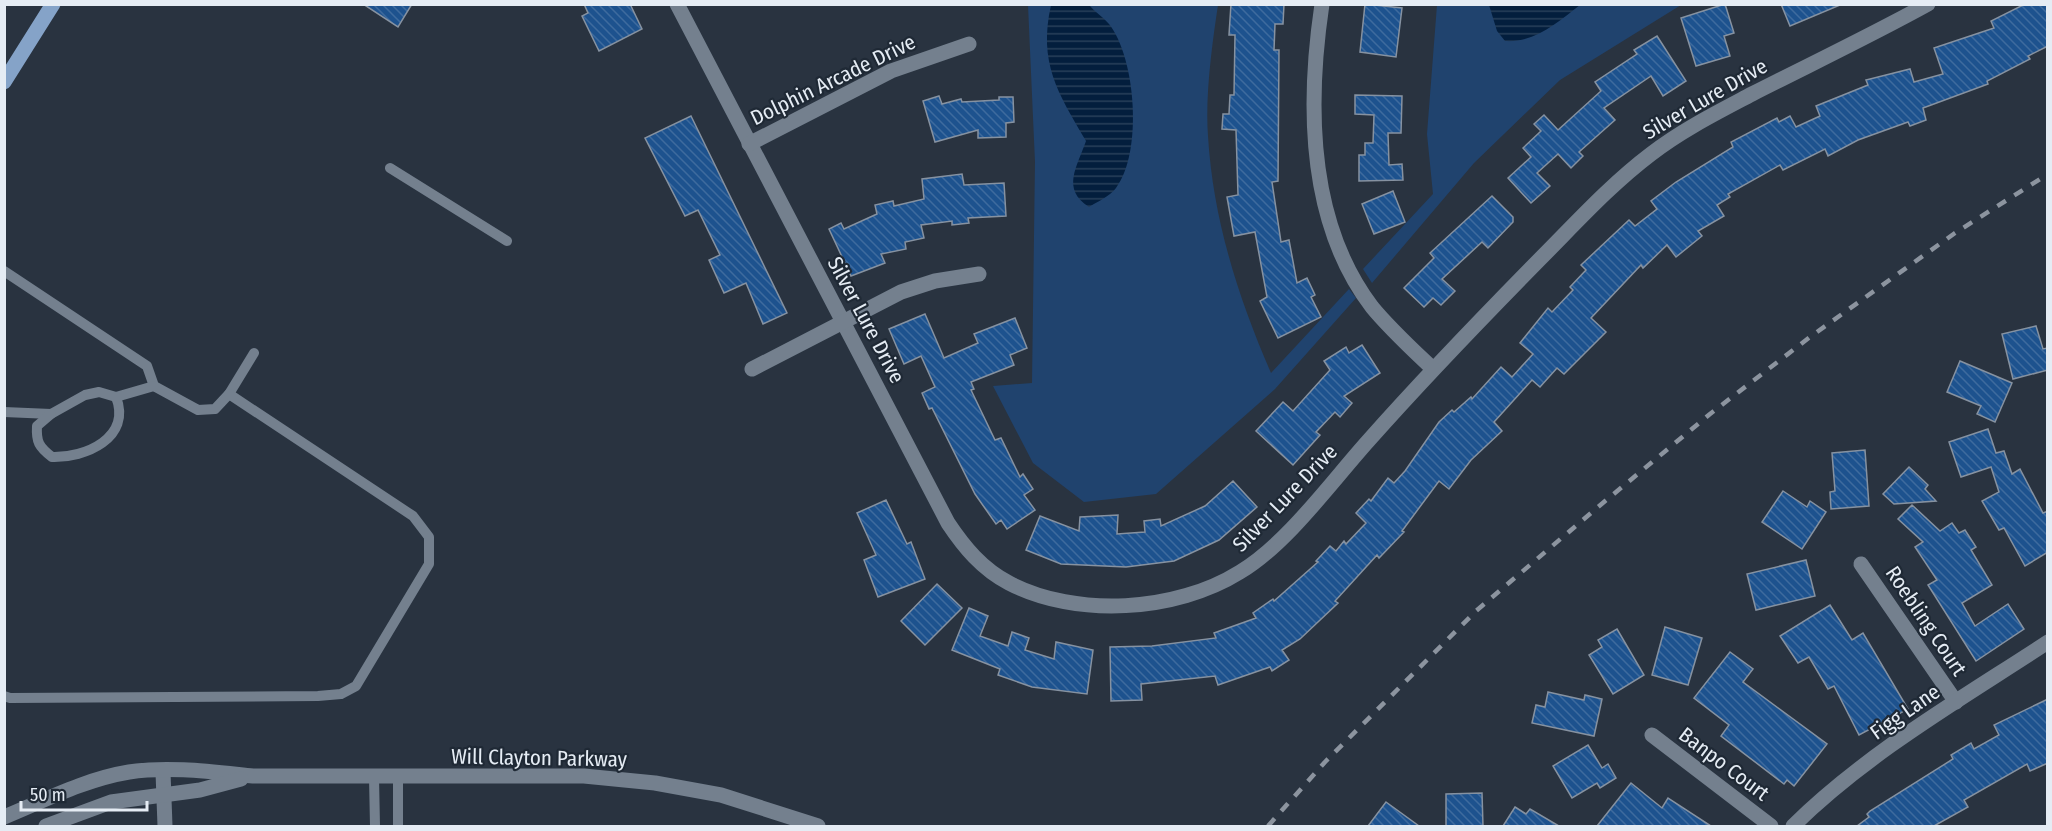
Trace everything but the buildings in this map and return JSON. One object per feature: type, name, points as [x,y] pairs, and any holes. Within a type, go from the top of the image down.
[{"type":"main road","points":[[4,82],[53,4]]},
{"type":"street","name":"Silver Lure Drive","points":[[677,4],[948,523],[965,548],[1007,582],[1057,600],[1112,604],[1166,600],[1217,585],[1241,572],[1263,556],[1281,539],[1433,369],[1569,230],[1652,153],[1718,112],[1867,38],[1928,4]]},
{"type":"street","points":[[1322,4],[1315,126],[1317,170],[1332,233],[1345,263],[1371,305],[1433,369]]},
{"type":"street","name":"Dolphin Arcade Drive","points":[[749,144],[891,71],[969,44]]},
{"type":"street","points":[[752,369],[901,292],[935,281],[979,274]]},
{"type":"street","name":"Roebling Court","points":[[1861,564],[1956,702]]},
{"type":"street","name":"Figg Lane","points":[[1793,826],[1833,789],[1869,762],[2048,642]]},
{"type":"street","name":"Banpo Court","points":[[1652,735],[1771,826]]},
{"type":"street","name":"Will Clayton Parkway","points":[[4,817],[95,780],[131,772],[199,771],[253,776],[584,776],[655,783],[721,795],[818,826]]},
{"type":"street","points":[[163,772],[165,826]]},
{"type":"street","name":"Will Clayton Parkway","points":[[46,826],[111,801],[200,790],[253,776]]},
{"type":"lane","points":[[390,168],[507,241]]},
{"type":"lane","points":[[4,271],[147,366],[154,386],[198,410],[215,409],[229,394],[254,353]]},
{"type":"lane","points":[[116,397],[120,407],[114,430],[84,454],[52,457],[40,448],[36,439],[37,426],[51,414],[85,395],[99,392],[116,397],[154,386]]},
{"type":"lane","points":[[4,696],[10,698],[318,696],[341,694],[356,686],[429,564],[429,537],[413,516],[229,394]]},
{"type":"lane","points":[[4,412],[51,414]]},
{"type":"lane","points":[[374,777],[375,826]]},
{"type":"lane","points":[[398,777],[398,826]]},
{"type":"shaded area","points":[[1489,4],[1580,5],[1536,35],[1516,41],[1505,41],[1497,31]]},
{"type":"shaded area","points":[[1028,5],[1218,5],[1207,105],[1215,197],[1238,286],[1271,373],[1349,289],[1356,298],[1275,389],[1156,494],[1084,502],[1033,463],[993,386],[1032,383],[1035,162]]},
{"type":"shaded area","points":[[1051,5],[1089,5],[1104,19],[1118,39],[1130,82],[1133,130],[1125,172],[1113,191],[1089,207],[1080,200],[1073,185],[1086,141],[1059,92],[1049,61],[1047,44]]},
{"type":"shaded area","points":[[1437,5],[1681,5],[1560,80],[1474,163],[1372,283],[1363,269],[1433,194],[1427,134]]},
{"type":"railway","points":[[1268,826],[1325,762],[1476,611],[1598,507],[1710,414],[1810,337],[1955,233],[2048,174]]}]
